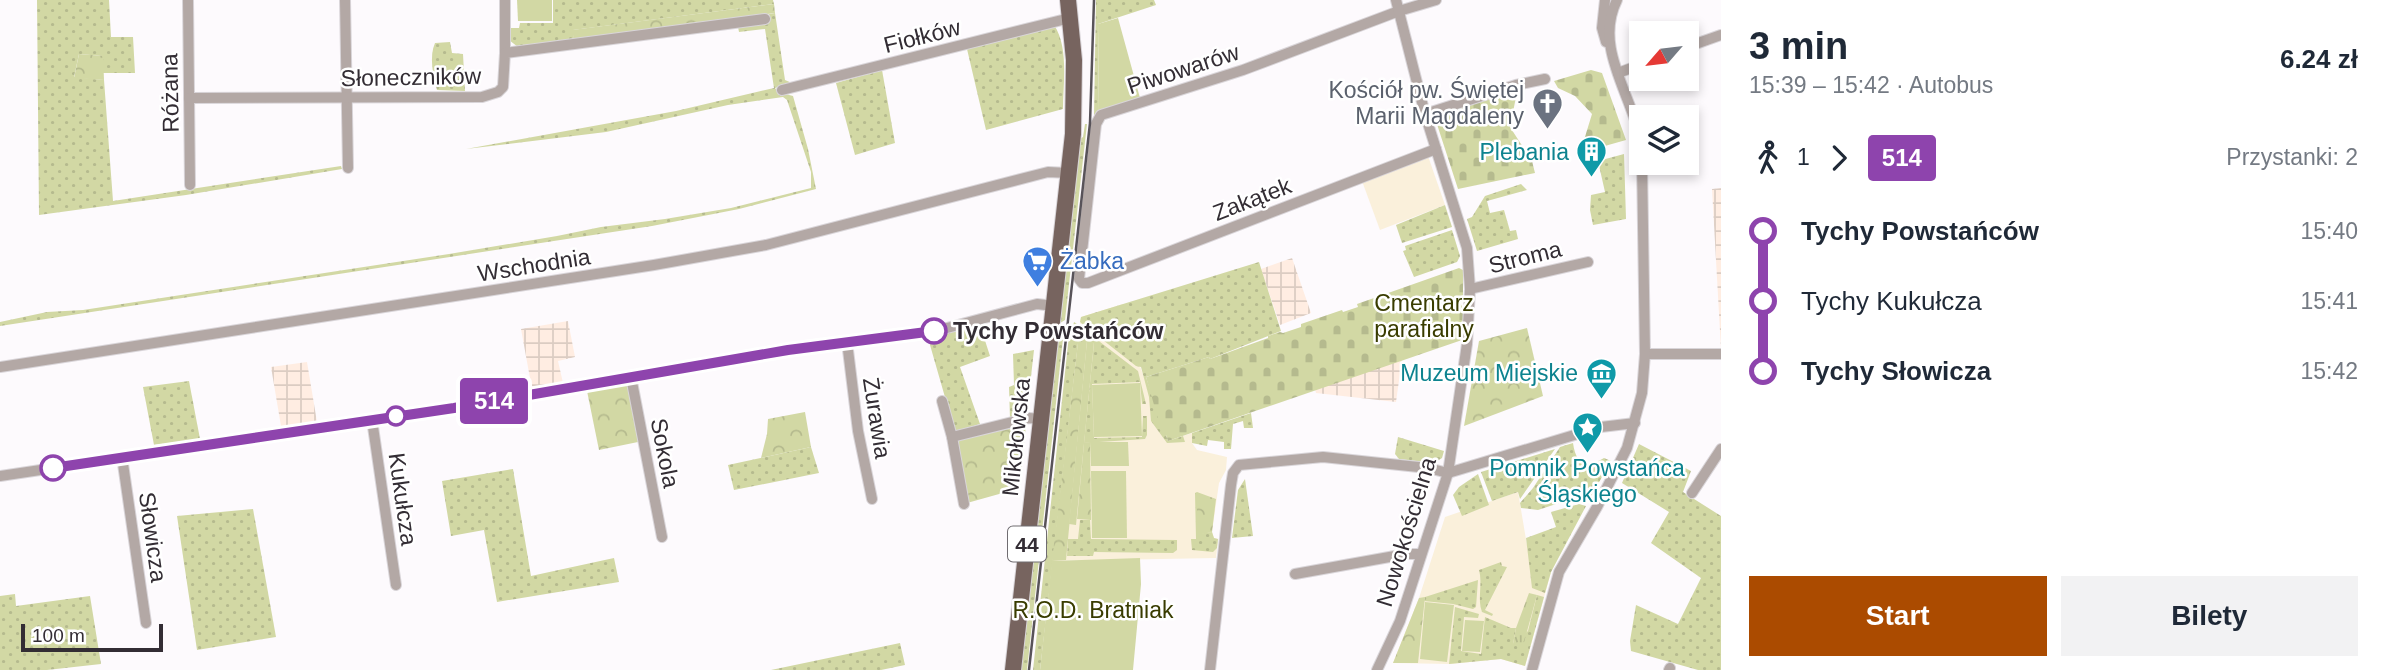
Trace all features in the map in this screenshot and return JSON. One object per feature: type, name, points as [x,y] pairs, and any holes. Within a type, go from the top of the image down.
[{"type":"main road","name":"Mikołowska","points":[[1013,670],[1073,134],[1074,84],[1068,0]]},
{"type":"street","name":"Różana","points":[[188,0],[190,185]]},
{"type":"street","points":[[345,0],[348,168]]},
{"type":"street","points":[[505,0],[505,53]]},
{"type":"street","name":"Nowokościelna","points":[[1377,670],[1400,621],[1448,473],[1467,344],[1470,289],[1467,248],[1425,114],[1396,0]]},
{"type":"street","name":"Piwowarów","points":[[1080,282],[1096,124],[1101,115],[1243,70],[1399,11],[1436,0]]},
{"type":"street","points":[[1605,0],[1602,28],[1630,105]]},
{"type":"street","points":[[1610,52],[1610,20],[1617,0]]},
{"type":"street","name":"Fiołków","points":[[782,90],[1070,18]]},
{"type":"street","name":"Słoneczników","points":[[189,98],[490,95],[503,87],[505,53],[765,19]]},
{"type":"street","points":[[1699,43],[1721,35]]},
{"type":"street","points":[[1618,73],[1629,69]]},
{"type":"street","points":[[1425,114],[1516,85],[1545,79]]},
{"type":"street","name":"Zakątek","points":[[1080,282],[1088,282],[1436,149]]},
{"type":"street","name":"Wschodnia","points":[[0,368],[766,245],[1048,172],[1068,173]]},
{"type":"street","points":[[1532,670],[1559,572],[1597,508],[1627,448],[1642,393],[1645,354],[1642,175]]},
{"type":"street","name":"Stroma","points":[[1470,289],[1588,262]]},
{"type":"street","points":[[0,476],[372,420],[735,358],[934,331],[1037,304],[1054,306]]},
{"type":"street","name":"Żurawia","points":[[847,342],[858,431],[872,499]]},
{"type":"street","points":[[1645,354],[1721,354]]},
{"type":"street","name":"Sokola","points":[[631,377],[662,537]]},
{"type":"street","points":[[942,401],[952,437],[964,504]]},
{"type":"street","points":[[952,437],[1029,418],[1041,419]]},
{"type":"street","name":"Kukułcza","points":[[372,420],[396,585]]},
{"type":"street","points":[[1210,670],[1231,485],[1233,472],[1239,465],[1323,457],[1428,468],[1448,473],[1601,427],[1635,423]]},
{"type":"street","points":[[1692,493],[1721,449]]},
{"type":"street","name":"Słowicza","points":[[122,457],[146,623]]},
{"type":"street","points":[[1296,574],[1406,554],[1420,554]]},
{"type":"shaded area","points":[[1428,156],[1445,205],[1380,230],[1362,181]]},
{"type":"shaded area","points":[[1721,188],[1721,349],[1712,189]]},
{"type":"shaded area","points":[[1292,258],[1311,313],[1280,325],[1261,269]]},
{"type":"shaded area","points":[[1123,304],[1141,369],[1168,441],[1192,433],[1192,443],[1197,450],[1227,457],[1226,470],[1219,483],[1212,532],[1214,538],[1218,539],[1216,558],[1052,561],[1081,317]]},
{"type":"shaded area","points":[[568,321],[575,357],[558,361],[563,383],[532,389],[521,329]]},
{"type":"shaded area","points":[[1402,359],[1396,402],[1316,393],[1315,389]]},
{"type":"shaded area","points":[[307,362],[317,422],[281,426],[271,367]]},
{"type":"shaded area","points":[[1518,492],[1529,557],[1565,544],[1551,572],[1525,666],[1501,659],[1450,664],[1393,663],[1419,598],[1445,517]]},
{"type":"green space","points":[[37,0],[109,0],[111,37],[133,37],[135,73],[103,73],[102,56],[79,54],[74,77],[104,80],[113,201],[341,166],[342,169],[186,195],[39,215]]},
{"type":"green space","points":[[517,0],[552,0],[552,21],[518,21]]},
{"type":"green space","points":[[553,0],[773,0],[774,4],[573,30],[574,40],[518,47],[509,40],[509,28],[519,28],[520,23],[553,23]]},
{"type":"green space","points":[[1096,0],[1154,0],[1156,5],[1098,24],[1099,112],[1094,115]]},
{"type":"green space","points":[[774,4],[775,13],[574,40],[572,30]]},
{"type":"green space","points":[[775,13],[785,80],[792,83],[775,88],[778,92],[793,96],[816,189],[739,209],[652,226],[0,326],[0,322],[47,312],[83,310],[731,208],[811,188],[811,172],[787,100],[783,97],[728,105],[606,132],[466,149],[676,111],[774,88],[765,29],[739,32],[738,27],[766,24],[770,19],[769,14]]},
{"type":"green space","points":[[1118,18],[1140,98],[1099,112],[1098,24]]},
{"type":"green space","points":[[1054,25],[1062,44],[1063,109],[986,130],[967,49]]},
{"type":"green space","points":[[450,42],[452,53],[463,54],[465,91],[437,90],[432,66],[433,48],[435,43]]},
{"type":"green space","points":[[79,54],[103,56],[104,80],[74,78]]},
{"type":"green space","points":[[882,70],[895,143],[855,155],[836,83]]},
{"type":"green space","points":[[1591,70],[1602,73],[1626,140],[1580,153],[1592,114],[1575,96],[1558,88],[1554,81]]},
{"type":"green space","points":[[1518,87],[1510,127],[1532,161],[1535,173],[1458,189],[1434,115]]},
{"type":"green space","points":[[1085,124],[1065,320],[1060,323],[1080,139],[1083,137]]},
{"type":"green space","points":[[1624,154],[1626,219],[1593,225],[1591,195],[1605,192],[1598,161]]},
{"type":"green space","points":[[1521,184],[1527,190],[1487,201],[1490,213],[1504,210],[1510,231],[1516,230],[1518,239],[1477,251],[1467,219],[1472,217],[1485,196]]},
{"type":"green space","points":[[1445,205],[1452,227],[1402,243],[1396,225]]},
{"type":"green space","points":[[1452,230],[1460,256],[1457,262],[1414,277],[1403,251],[1406,250],[1405,246]]},
{"type":"green space","points":[[1259,262],[1281,331],[1210,359],[1209,357],[1146,377],[1168,441],[1183,436],[1185,442],[1167,443],[1151,421],[1149,397],[1141,367],[1136,366],[1080,322],[1081,317]]},
{"type":"green space","name":"Cmentarz parafialny","points":[[1459,268],[1463,270],[1463,299],[1460,302],[1464,312],[1462,340],[1168,441],[1166,435],[1163,436],[1146,377],[1209,357],[1210,359]]},
{"type":"green space","points":[[1074,322],[1080,326],[1040,670],[1033,670],[1070,326],[1073,326]]},
{"type":"green space","points":[[980,325],[990,356],[960,367],[980,424],[955,432],[928,338]]},
{"type":"green space","points":[[1080,326],[1087,332],[1087,341],[1066,560],[1052,561]]},
{"type":"green space","points":[[1059,328],[1064,329],[1027,670],[1021,670]]},
{"type":"green space","points":[[1527,328],[1543,396],[1464,426],[1479,341]]},
{"type":"green space","points":[[1087,332],[1138,371],[1146,404],[1142,404],[1140,382],[1092,384],[1094,438],[1142,437],[1143,416],[1147,416],[1145,439],[1084,443],[1094,343],[1087,341]]},
{"type":"green space","points":[[1087,341],[1094,342],[1076,525],[1069,524]]},
{"type":"green space","points":[[1034,350],[1027,412],[1010,419],[1009,387],[1014,385],[1013,354]]},
{"type":"green space","points":[[189,381],[200,439],[154,445],[143,387]]},
{"type":"green space","points":[[1140,383],[1142,436],[1094,437],[1092,385]]},
{"type":"green space","points":[[627,384],[638,442],[599,450],[587,391]]},
{"type":"green space","points":[[805,412],[811,447],[761,458],[768,419]]},
{"type":"green space","points":[[1251,413],[1253,428],[1244,428],[1243,421],[1233,424],[1231,449],[1224,449],[1224,442],[1208,440],[1207,446],[1192,443],[1192,433]]},
{"type":"green space","points":[[1022,423],[1026,425],[1017,489],[1011,427]]},
{"type":"green space","points":[[1011,427],[1017,489],[967,503],[957,439]]},
{"type":"green space","points":[[1398,437],[1444,451],[1442,458],[1434,463],[1399,459],[1395,454]]},
{"type":"green space","points":[[1090,442],[1091,520],[1077,519],[1084,443]]},
{"type":"green space","points":[[1090,442],[1128,442],[1129,466],[1091,466]]},
{"type":"green space","points":[[1573,443],[1579,460],[1583,463],[1604,458],[1611,461],[1589,500],[1580,496],[1538,510],[1521,508],[1520,503],[1560,447]]},
{"type":"green space","points":[[1639,444],[1691,471],[1683,492],[1721,516],[1721,670],[1698,670],[1631,651],[1636,605],[1678,624],[1701,578],[1651,543],[1669,512],[1622,483]]},
{"type":"green space","points":[[811,447],[819,473],[734,490],[728,465]]},
{"type":"green space","points":[[1555,449],[1520,499],[1518,492],[1492,501],[1481,472]]},
{"type":"green space","points":[[513,469],[531,576],[614,558],[619,582],[497,602],[484,530],[451,536],[442,481]]},
{"type":"green space","points":[[1091,471],[1126,471],[1127,538],[1092,538]]},
{"type":"green space","points":[[1478,474],[1489,505],[1462,516],[1453,495],[1459,487]]},
{"type":"green space","points":[[1245,479],[1253,536],[1232,538],[1238,490]]},
{"type":"green space","points":[[1197,492],[1197,534],[1212,532],[1214,538],[1218,539],[1217,548],[1213,552],[1192,550],[1191,539],[1196,539]]},
{"type":"green space","points":[[1197,492],[1216,499],[1212,532],[1197,535]]},
{"type":"green space","points":[[1579,504],[1586,506],[1551,572],[1545,593],[1532,588],[1526,538],[1556,527],[1551,512]]},
{"type":"green space","points":[[253,509],[276,637],[197,650],[177,516]]},
{"type":"green space","points":[[1080,520],[1090,520],[1091,539],[1177,540],[1177,550],[1173,553],[1094,552],[1093,556],[1067,556],[1068,539],[1078,539]]},
{"type":"green space","name":"R.O.D. Bratniak","points":[[1140,558],[1141,584],[1133,670],[1040,670],[1052,561]]},
{"type":"green space","points":[[1501,562],[1502,566],[1507,567],[1485,610],[1493,614],[1492,616],[1482,612],[1479,570]]},
{"type":"green space","points":[[1478,580],[1476,607],[1473,609],[1424,601],[1425,597]]},
{"type":"green space","points":[[1529,593],[1537,595],[1523,646],[1513,644],[1516,628]]},
{"type":"green space","points":[[15,594],[16,606],[90,596],[101,664],[47,670],[0,670],[0,596]]},
{"type":"green space","points":[[1537,595],[1544,597],[1525,666],[1501,659],[1449,664],[1455,607],[1479,614],[1478,618],[1464,617],[1461,651],[1481,654],[1485,617],[1516,628],[1513,644],[1528,631]]},
{"type":"green space","points":[[1425,597],[1418,663],[1393,663],[1419,598]]},
{"type":"green space","points":[[1425,602],[1454,605],[1447,662],[1420,659]]},
{"type":"green space","points":[[1465,620],[1484,621],[1480,652],[1462,651]]},
{"type":"green space","points":[[900,643],[905,665],[881,670],[771,670]]},
{"type":"railway","points":[[1029,670],[1090,123],[1094,0]]},
{"type":"bus line","name":"514","points":[[53,468],[454,408],[723,360],[934,331]]},
{"type":"place","name":"Kościół pw. Świętej Marii Magdaleny","points":[[1547,130]]},
{"type":"place","name":"Plebania","points":[[1592,179]]},
{"type":"place","name":"Żabka","points":[[1037,288]]},
{"type":"place","name":"Tychy Powstańców","points":[[934,331]]},
{"type":"place","name":"Muzeum Miejskie","points":[[1601,400]]},
{"type":"place","name":"Pomnik Powstańca Śląskiego","points":[[1587,454]]}]
